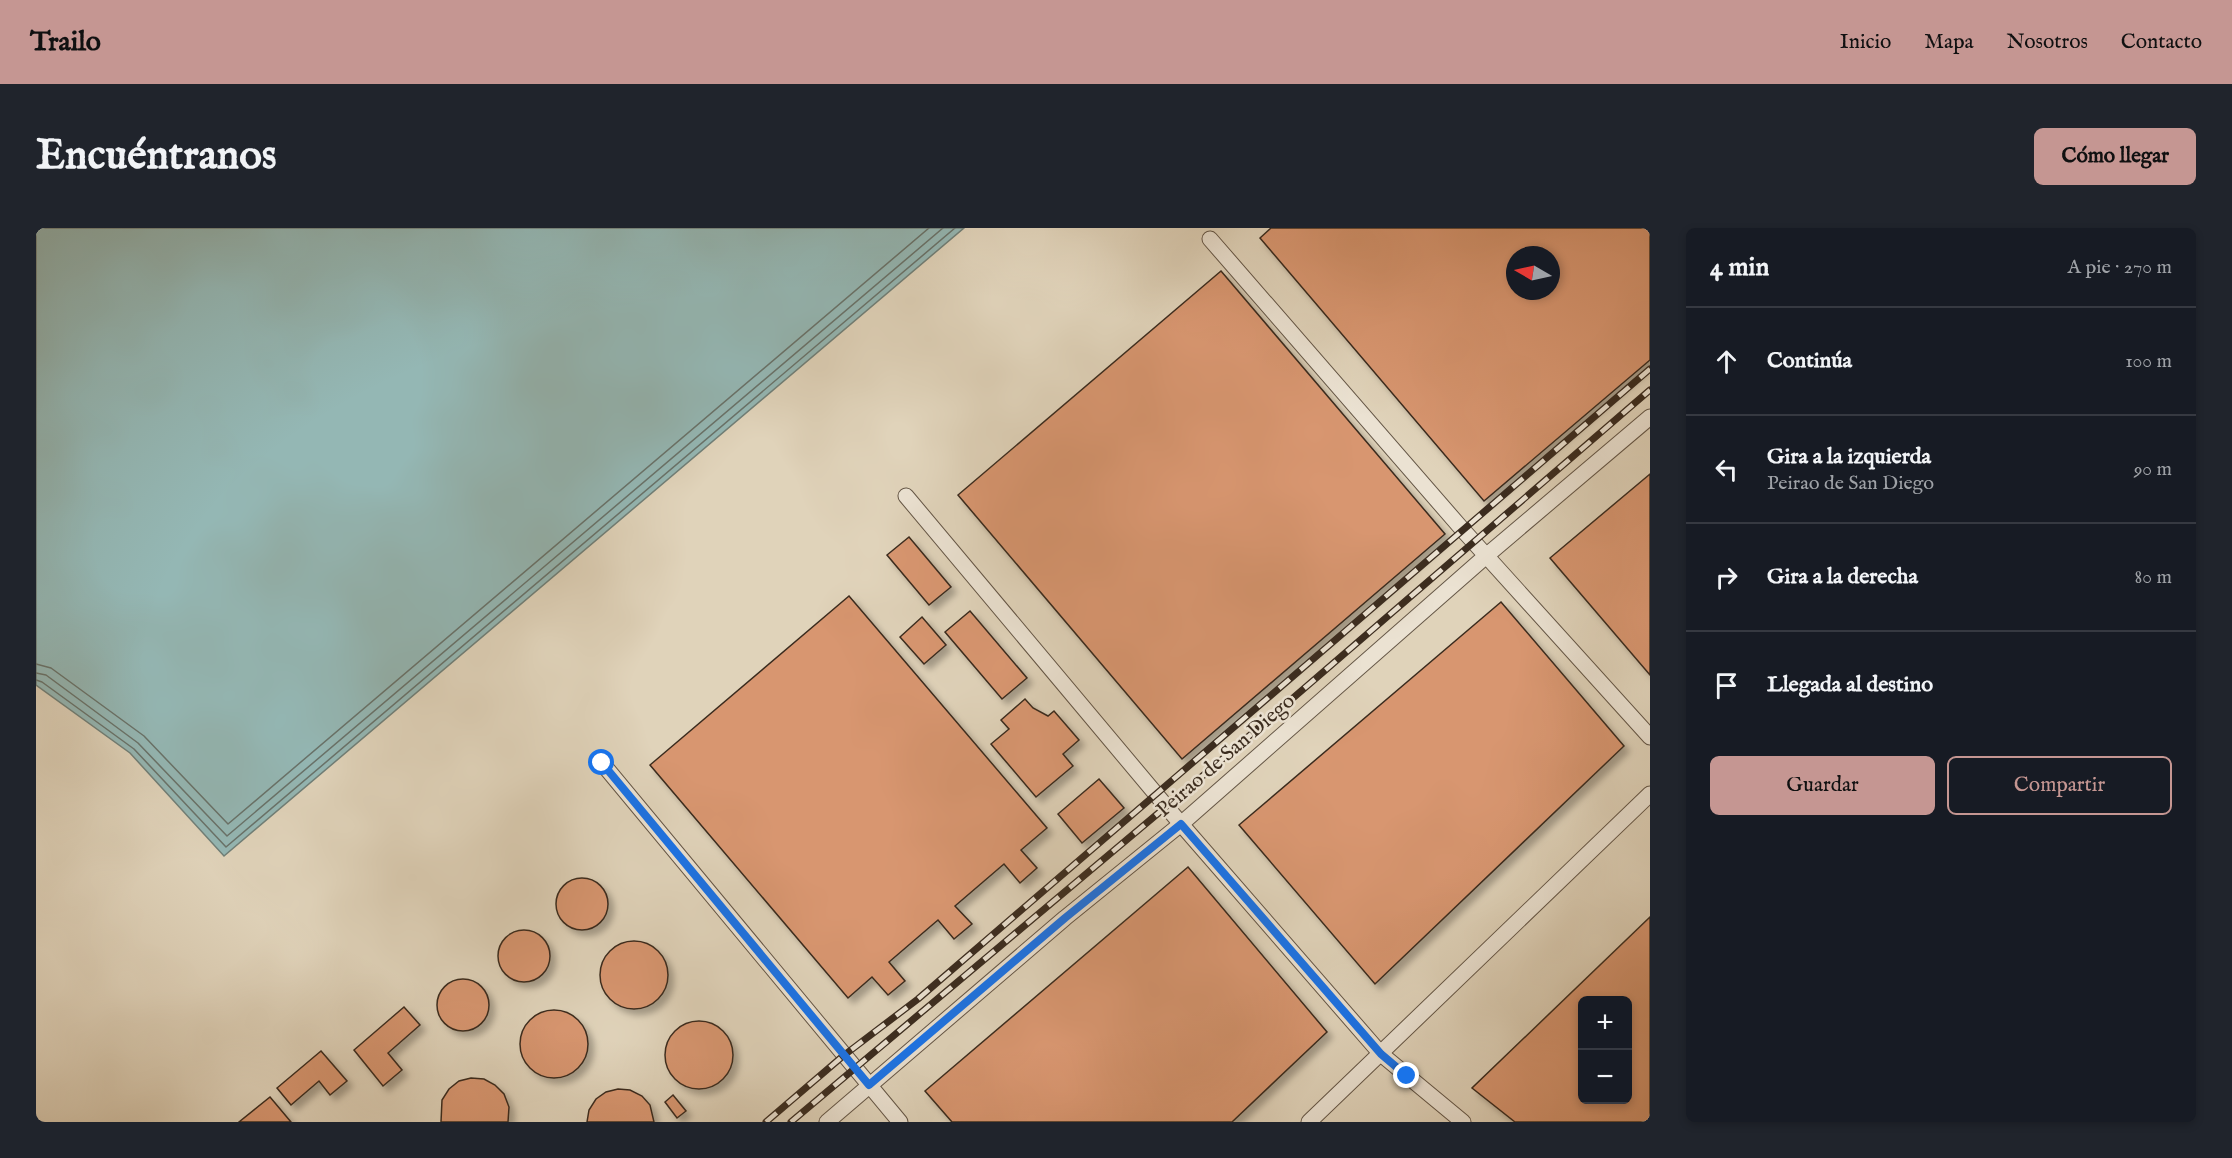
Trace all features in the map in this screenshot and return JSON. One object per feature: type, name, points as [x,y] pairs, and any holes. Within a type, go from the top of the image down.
[{"type":"lane","points":[[1210,239],[1486,556],[1650,737]]},
{"type":"lane","name":"Peirao de San Diego","points":[[827,1122],[1065,918],[1181,824],[1486,556],[1650,417]]},
{"type":"lane","points":[[906,496],[1181,824],[1381,1054],[1463,1122]]},
{"type":"lane","points":[[602,763],[900,1122]]},
{"type":"lane","points":[[1309,1122],[1650,794]]},
{"type":"water","points":[[36,228],[964,228],[224,856],[130,753],[36,685]]},
{"type":"building","points":[[1271,228],[1650,228],[1650,360],[1484,501],[1260,238]]},
{"type":"building","points":[[1221,271],[1445,534],[1182,759],[958,495]]},
{"type":"building","points":[[1650,474],[1650,675],[1550,558]]},
{"type":"building","points":[[909,537],[951,587],[929,605],[887,555]]},
{"type":"building","points":[[849,596],[1047,828],[1021,850],[1037,868],[1020,883],[1004,864],[955,906],[972,924],[954,939],[938,920],[889,962],[905,981],[888,995],[872,977],[848,998],[650,765]]},
{"type":"building","points":[[1501,602],[1624,746],[1375,984],[1239,825]]},
{"type":"building","points":[[970,611],[1027,678],[1002,699],[945,632]]},
{"type":"building","points":[[922,617],[946,645],[924,664],[900,637]]},
{"type":"building","points":[[1025,699],[1033,708],[1048,716],[1054,711],[1079,740],[1063,754],[1073,766],[1036,797],[991,744],[1009,729],[1001,720]]},
{"type":"building","points":[[1099,779],[1124,808],[1082,843],[1058,814]]},
{"type":"building","points":[[1188,867],[1327,1032],[1232,1122],[952,1122],[925,1091]]},
{"type":"building","points":[[582,878],[592,880],[600,886],[606,894],[608,904],[606,914],[600,922],[592,928],[582,930],[572,928],[564,922],[558,914],[556,904],[558,894],[564,886],[572,880]]},
{"type":"building","points":[[1650,917],[1650,1122],[1515,1122],[1472,1088]]},
{"type":"building","points":[[524,930],[534,932],[542,938],[548,946],[550,956],[548,966],[542,974],[534,980],[524,982],[514,980],[506,974],[500,966],[498,956],[500,946],[506,938],[514,932]]},
{"type":"building","points":[[634,941],[647,944],[658,951],[665,962],[668,975],[665,988],[658,999],[647,1006],[634,1009],[621,1006],[610,999],[603,988],[600,975],[603,962],[610,951],[621,944]]},
{"type":"building","points":[[463,979],[473,981],[481,987],[487,995],[489,1005],[487,1015],[481,1023],[473,1029],[463,1031],[453,1029],[445,1023],[439,1015],[437,1005],[439,995],[445,987],[453,981]]},
{"type":"building","points":[[404,1007],[420,1025],[388,1053],[402,1070],[383,1086],[354,1050]]},
{"type":"building","points":[[554,1010],[567,1013],[578,1020],[585,1031],[588,1044],[585,1057],[578,1068],[567,1075],[554,1078],[541,1075],[530,1068],[523,1057],[520,1044],[523,1031],[530,1020],[541,1013]]},
{"type":"building","points":[[699,1021],[712,1024],[723,1031],[730,1042],[733,1055],[730,1068],[723,1079],[712,1086],[699,1089],[686,1086],[675,1079],[668,1068],[665,1055],[668,1042],[675,1031],[686,1024]]},
{"type":"building","points":[[321,1051],[347,1081],[330,1095],[319,1081],[291,1105],[277,1088]]},
{"type":"building","points":[[471,1078],[484,1079],[504,1094],[509,1107],[508,1122],[441,1122],[442,1100],[449,1089],[459,1081]]},
{"type":"building","points":[[618,1089],[630,1090],[642,1096],[650,1105],[654,1122],[587,1122],[589,1110],[596,1099],[606,1092]]},
{"type":"building","points":[[673,1095],[686,1111],[677,1118],[665,1102]]},
{"type":"building","points":[[270,1097],[291,1122],[239,1122]]},
{"type":"railway","points":[[766,1122],[843,1056],[918,999],[1650,369]]},
{"type":"railway","points":[[791,1122],[1212,768],[1650,390]]},
{"type":"route","points":[[602,763],[869,1085],[1065,918],[1181,824],[1381,1054],[1407,1076]]}]
